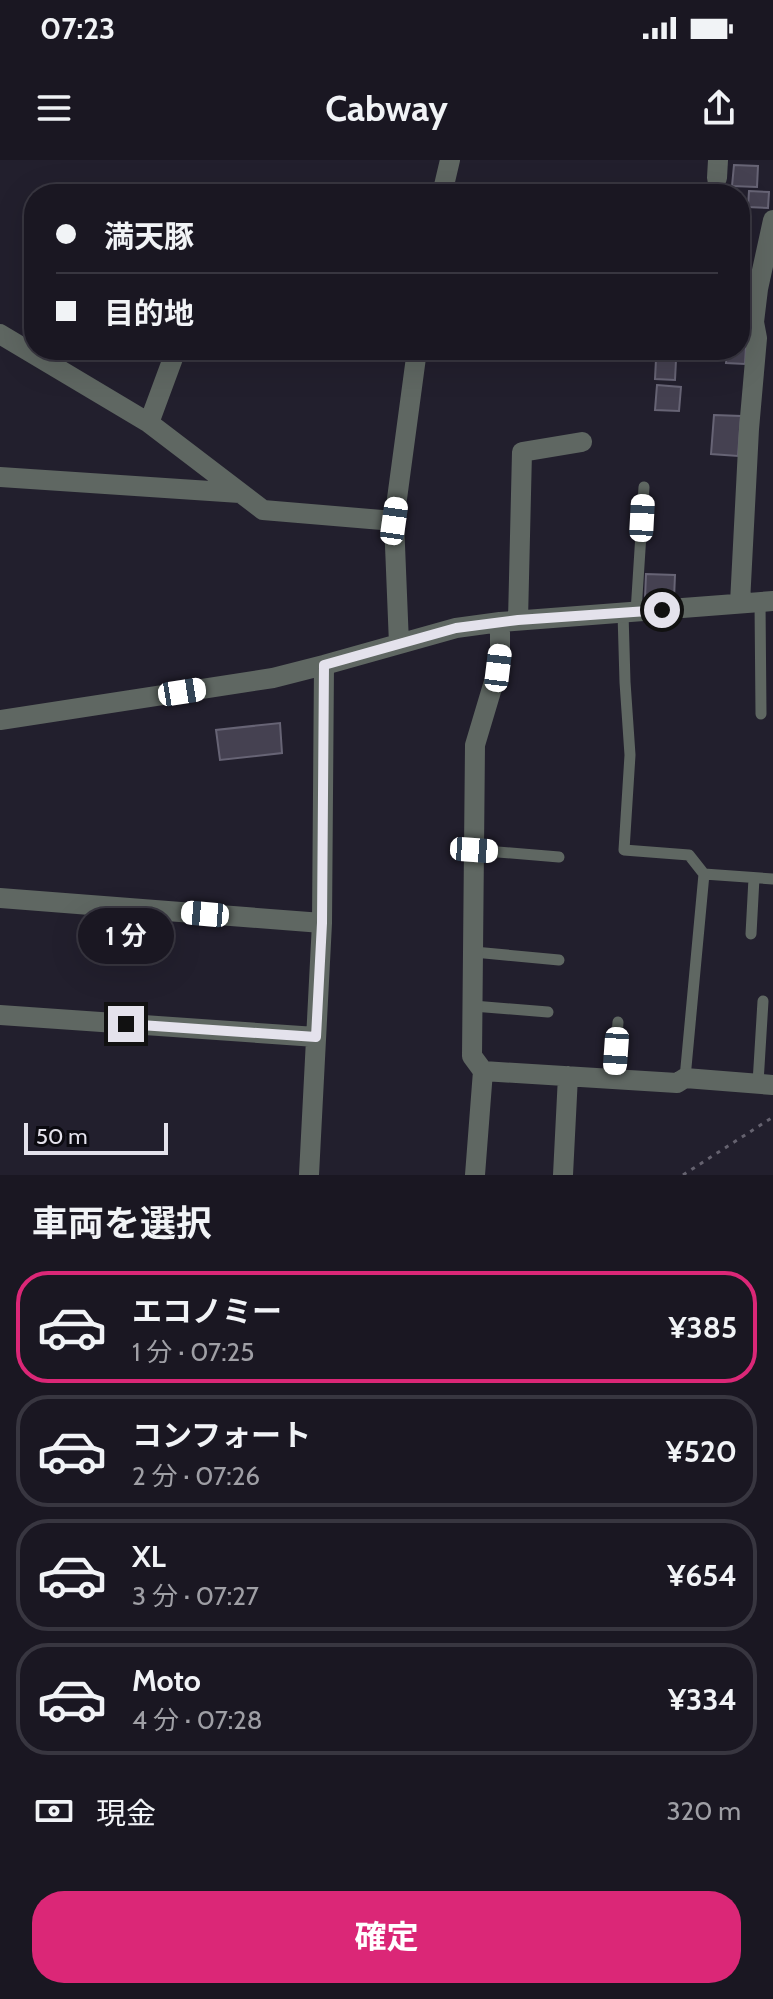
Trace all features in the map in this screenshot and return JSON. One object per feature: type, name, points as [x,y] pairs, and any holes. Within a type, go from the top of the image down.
[{"type":"street","points":[[444,184],[450,160]]},
{"type":"street","points":[[750,315],[766,289],[773,220]]},
{"type":"street","points":[[0,720],[273,678],[456,628],[509,621],[758,602],[749,429],[757,338],[750,325]]},
{"type":"street","points":[[0,334],[24,348]]},
{"type":"street","points":[[44,360],[149,423],[263,510],[394,521]]},
{"type":"street","points":[[149,423],[172,360]]},
{"type":"street","points":[[399,644],[394,521],[416,360]]},
{"type":"street","points":[[475,1175],[483,1071],[472,1056],[475,745],[509,621],[522,452],[582,442]]},
{"type":"street","points":[[0,477],[240,493]]},
{"type":"street","points":[[309,1175],[322,923],[324,665]]},
{"type":"street","points":[[0,898],[322,923]]},
{"type":"street","points":[[0,1015],[316,1037]]},
{"type":"street","points":[[483,1071],[677,1083],[685,1078],[765,1084]]},
{"type":"street","points":[[563,1175],[568,1076]]},
{"type":"lane","points":[[644,487],[625,682],[630,755],[624,850],[689,855],[704,874],[685,1078]]},
{"type":"lane","points":[[758,602],[761,714]]},
{"type":"lane","points":[[474,850],[559,857]]},
{"type":"lane","points":[[704,874],[773,879]]},
{"type":"lane","points":[[751,934],[754,878]]},
{"type":"lane","points":[[474,952],[559,960]]},
{"type":"lane","points":[[763,1001],[765,1084]]},
{"type":"lane","points":[[473,1006],[548,1012]]},
{"type":"lane","points":[[614,1079],[618,1022]]},
{"type":"path","points":[[683,1175],[773,1117]]},
{"type":"building","points":[[734,165],[758,166],[757,187],[732,184]]},
{"type":"building","points":[[750,191],[769,192],[768,208],[750,207]]},
{"type":"building","points":[[656,360],[676,360],[675,380],[655,379]]},
{"type":"building","points":[[726,360],[745,360],[745,364],[726,363]]},
{"type":"building","points":[[657,385],[681,387],[679,411],[655,410]]},
{"type":"building","points":[[714,415],[741,416],[738,456],[711,454]]},
{"type":"building","points":[[646,574],[675,575],[674,599],[645,598]]},
{"type":"building","points":[[280,723],[282,753],[220,760],[216,730]]},
{"type":"route","points":[[126,1024],[316,1037],[322,923],[324,665],[456,628],[518,620],[662,610]]}]
